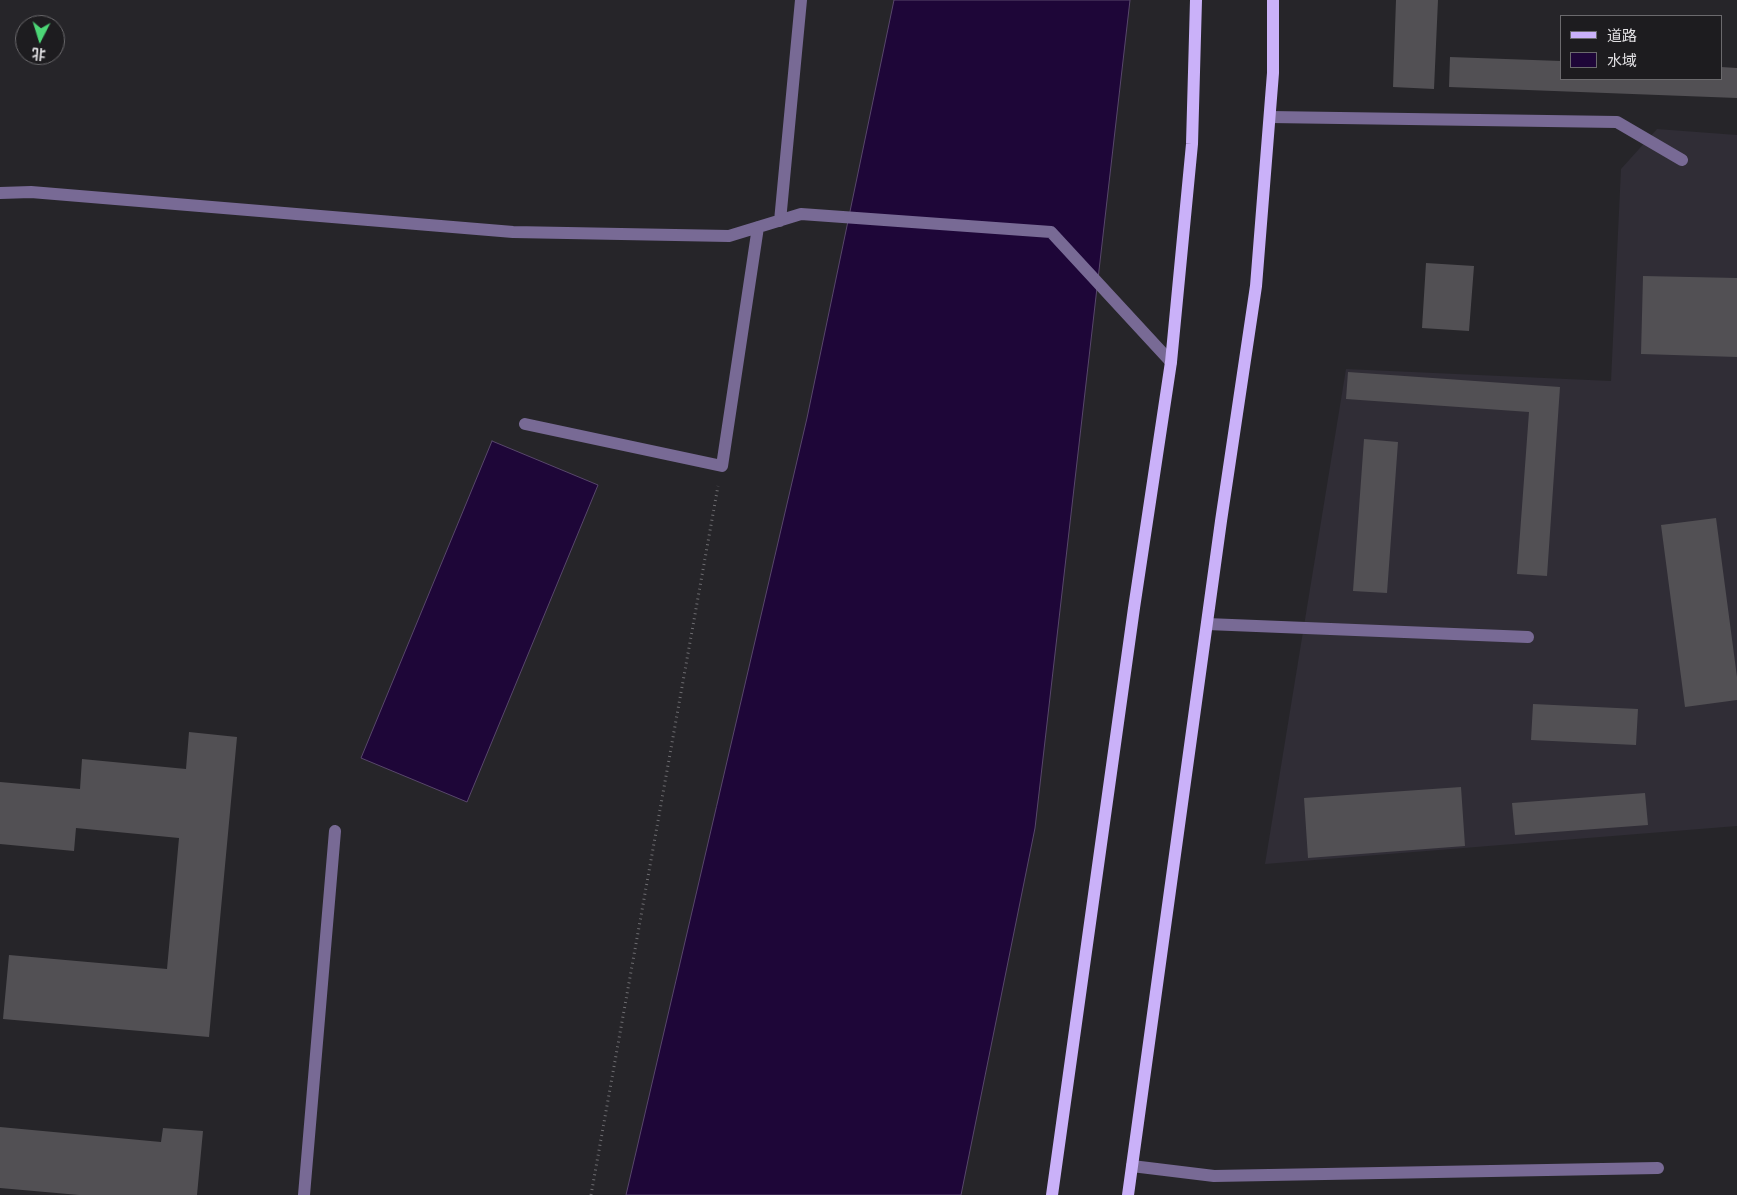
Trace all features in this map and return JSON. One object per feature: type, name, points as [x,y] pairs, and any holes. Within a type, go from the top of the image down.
[{"type":"main road","points":[[1052,1195],[1134,608],[1171,362],[1192,144],[1196,0]]},
{"type":"main road","points":[[1128,1195],[1256,286],[1273,73],[1273,0]]},
{"type":"street","points":[[780,221],[801,0]]},
{"type":"street","points":[[1270,117],[1617,122],[1682,160]]},
{"type":"street","points":[[0,193],[31,192],[513,232],[729,236],[802,214],[1051,232],[1171,362]]},
{"type":"street","points":[[525,424],[722,466],[758,227]]},
{"type":"street","points":[[1207,624],[1528,637]]},
{"type":"street","points":[[304,1195],[335,831]]},
{"type":"street","points":[[1132,1166],[1214,1176],[1658,1168]]},
{"type":"path","points":[[591,1195],[722,466]]},
{"type":"shaded area","points":[[1657,129],[1737,135],[1737,826],[1265,864],[1346,369],[1611,381],[1621,169]]},
{"type":"water","points":[[894,0],[1130,0],[1035,828],[961,1195],[626,1195],[807,418]]},
{"type":"water","points":[[492,441],[598,485],[467,802],[361,758]]},
{"type":"building","points":[[1396,0],[1438,0],[1434,89],[1393,87]]},
{"type":"building","points":[[1450,57],[1560,61],[1560,80],[1722,80],[1722,67],[1737,68],[1737,98],[1449,87]]},
{"type":"building","points":[[1426,263],[1474,266],[1469,331],[1422,328]]},
{"type":"building","points":[[1643,276],[1737,278],[1737,357],[1641,354]]},
{"type":"building","points":[[1348,372],[1560,387],[1547,576],[1517,574],[1529,412],[1346,399]]},
{"type":"building","points":[[1364,439],[1398,442],[1387,593],[1353,591]]},
{"type":"building","points":[[1716,518],[1737,677],[1737,700],[1685,707],[1661,525]]},
{"type":"building","points":[[1533,704],[1638,709],[1636,745],[1531,740]]},
{"type":"building","points":[[189,732],[237,737],[209,1037],[3,1019],[9,955],[167,969],[179,838],[76,828],[74,851],[0,844],[0,782],[80,789],[82,759],[186,769]]},
{"type":"building","points":[[1461,787],[1465,846],[1308,858],[1304,798]]},
{"type":"building","points":[[1645,793],[1648,825],[1515,835],[1512,803]]},
{"type":"building","points":[[0,1127],[161,1142],[163,1128],[203,1131],[197,1195],[79,1195],[0,1188]]}]
